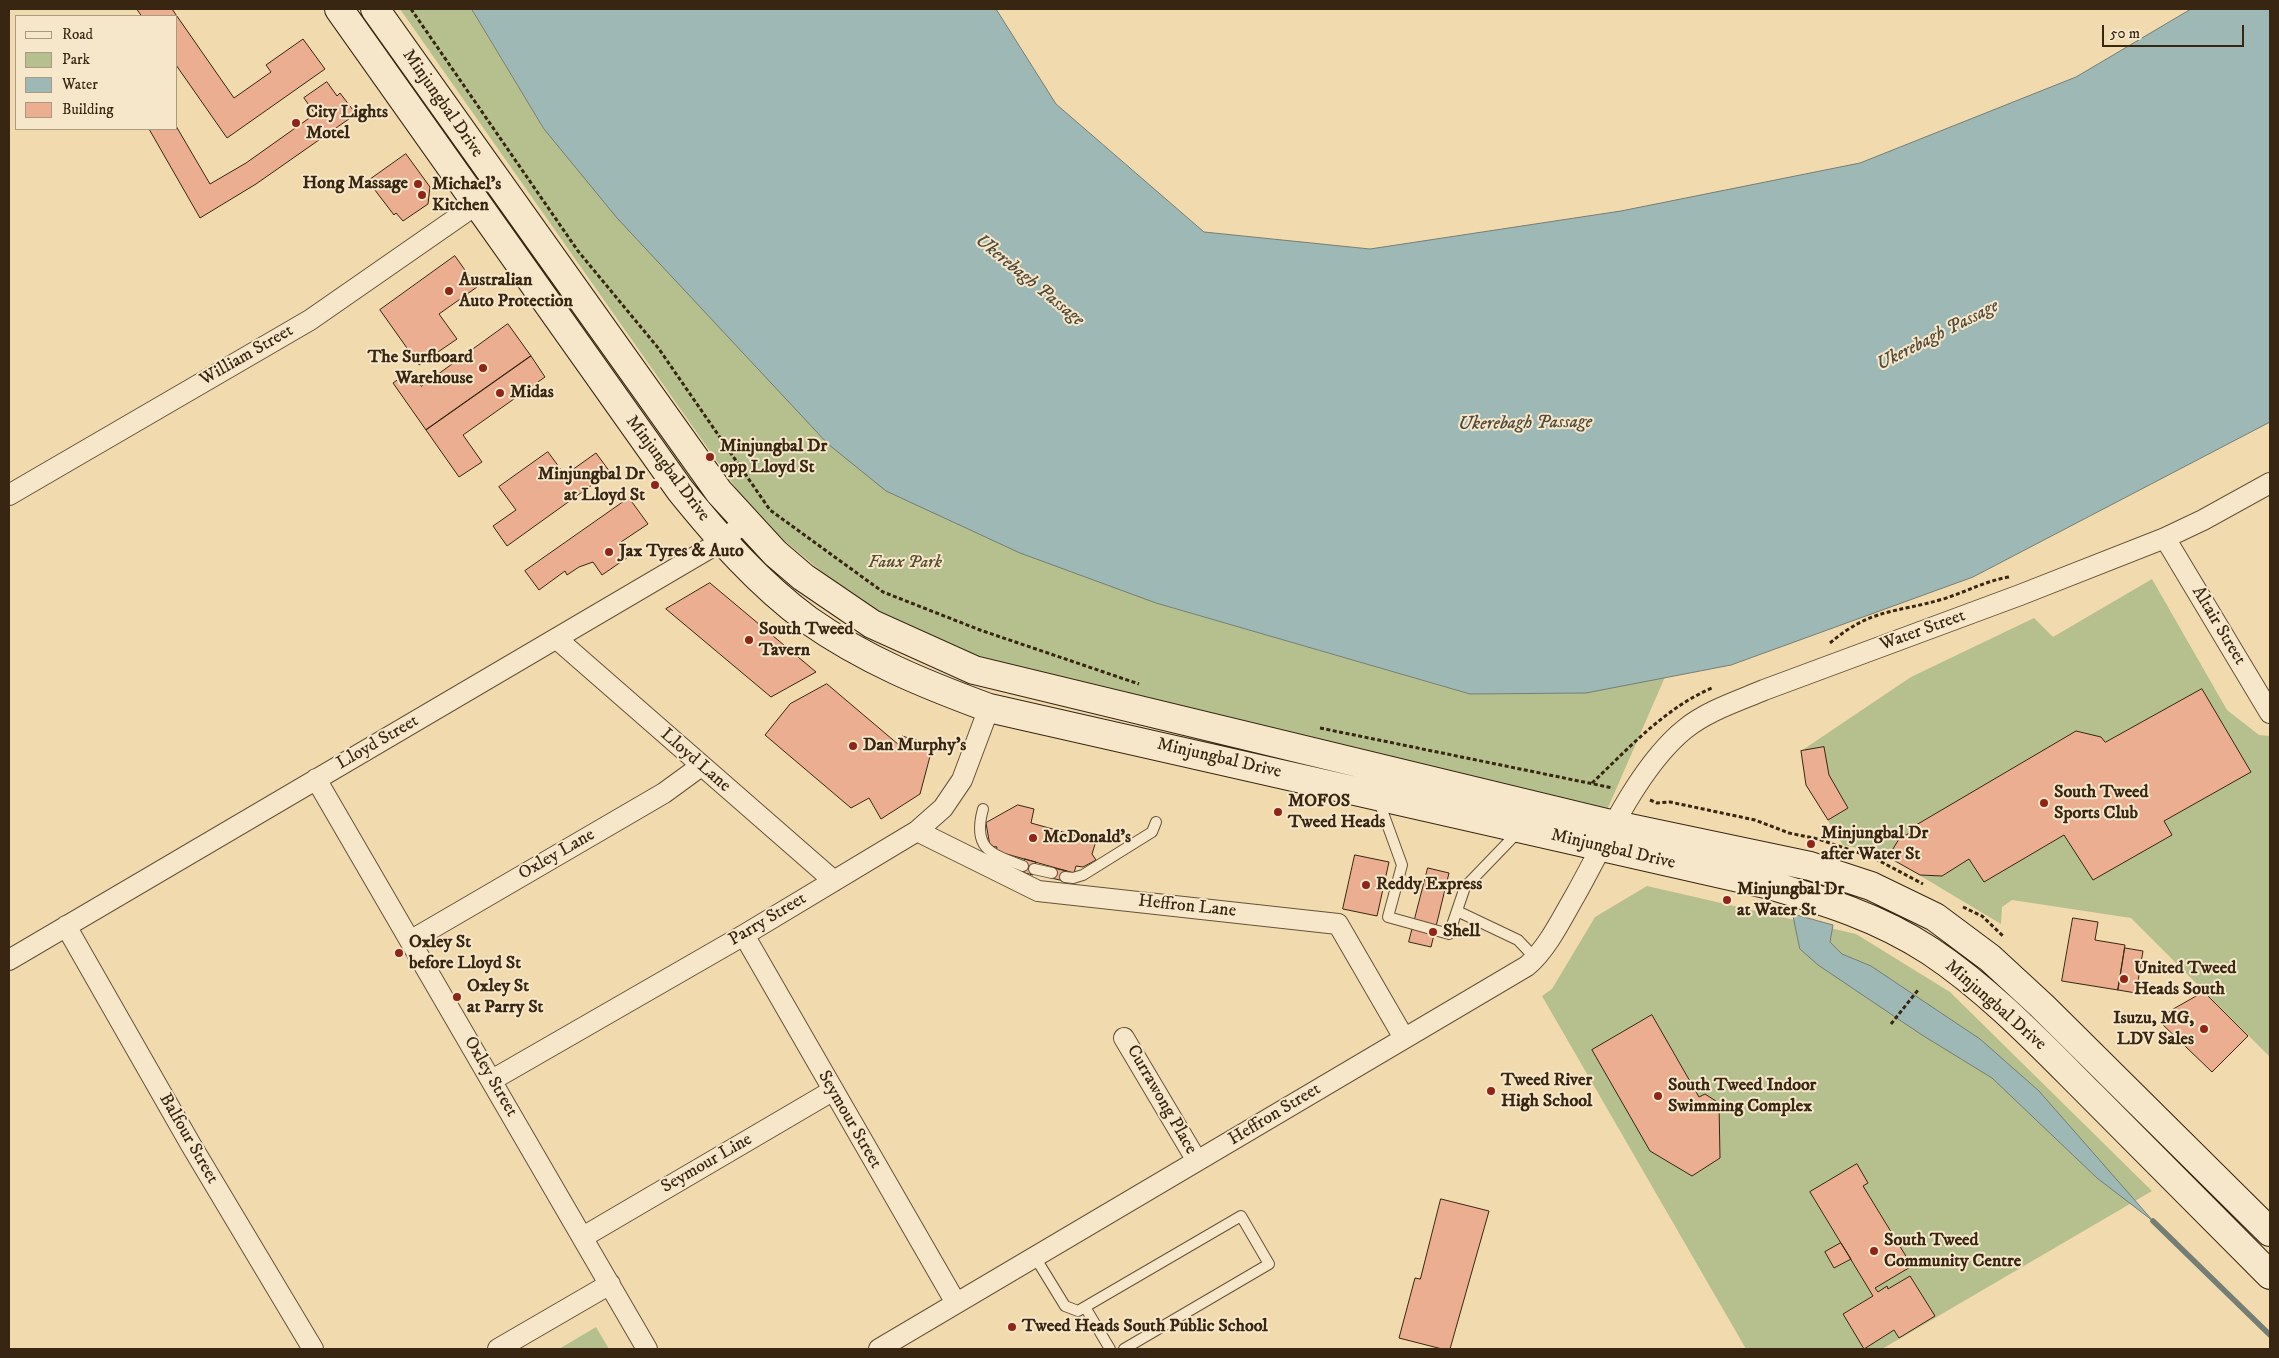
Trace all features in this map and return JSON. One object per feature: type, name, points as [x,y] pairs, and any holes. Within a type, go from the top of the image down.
[{"type":"main road","name":"Minjungbal Drive","points":[[339,9],[670,476],[722,541],[761,579],[808,619],[854,648],[924,684],[989,708],[1522,829],[1608,836],[1810,866],[1871,886],[1935,918],[1990,958],[2042,1006],[2270,1232]]},
{"type":"main road","name":"Minjungbal Drive","points":[[375,9],[690,454],[745,522],[775,553],[803,577],[872,624],[974,670],[1608,836],[1830,902],[1880,923],[1930,952],[1979,988],[2029,1033],[2270,1275]]},
{"type":"street","name":"William Street","points":[[9,495],[310,320],[477,204]]},
{"type":"street","name":"Water Street","points":[[1608,836],[1632,795],[1664,748],[1687,728],[1729,704],[2020,595],[2165,538],[2203,520],[2270,483]]},
{"type":"street","name":"Lloyd Street","points":[[9,960],[722,541],[745,522]]},
{"type":"street","name":"Altair Street","points":[[2165,538],[2270,713]]},
{"type":"street","name":"Lloyd Lane","points":[[557,639],[834,881]]},
{"type":"street","name":"Parry Street","points":[[492,1080],[918,832],[943,808],[962,780],[989,708]]},
{"type":"street","name":"Oxley Lane","points":[[410,940],[664,793],[701,766]]},
{"type":"street","name":"Oxley Street","points":[[316,779],[648,1349]]},
{"type":"street","name":"Heffron Lane","points":[[918,832],[1038,890],[1338,924],[1404,1038]]},
{"type":"street","name":"Heffron Street","points":[[880,1349],[1404,1038],[1514,975],[1536,958],[1608,836]]},
{"type":"street","name":"Balfour Street","points":[[66,926],[191,1145],[313,1349]]},
{"type":"street","name":"Seymour Street","points":[[744,935],[956,1304]]},
{"type":"street","name":"Currawong Place","points":[[1124,1038],[1197,1161]]},
{"type":"street","name":"Seymour Line","points":[[583,1237],[832,1091]]},
{"type":"street","points":[[498,1349],[610,1284]]},
{"type":"lane","points":[[1376,795],[1402,865],[1388,917],[1450,934],[1465,887],[1522,829]]},
{"type":"lane","points":[[983,809],[979,823],[982,845],[992,854],[1023,866]]},
{"type":"lane","points":[[1065,877],[1073,878],[1083,875],[1152,832],[1156,822]]},
{"type":"lane","points":[[1034,869],[1052,873]]},
{"type":"lane","points":[[1457,911],[1518,940],[1536,958]]},
{"type":"lane","points":[[1035,1257],[1065,1306],[1078,1311],[1241,1216],[1269,1264],[1124,1349]]},
{"type":"lane","points":[[1085,1307],[1110,1349]]},
{"type":"path","points":[[411,9],[578,251],[659,349],[770,510],[883,592],[980,630],[1143,686]]},
{"type":"path","points":[[1313,726],[1609,787],[1657,803],[1670,802],[1754,820],[1789,833],[1818,839],[1874,858],[1926,885]]},
{"type":"path","points":[[1956,903],[1982,916],[2006,940]]},
{"type":"path","points":[[1891,1024],[1918,990]]},
{"type":"green space","name":"Faux Park","points":[[400,9],[472,9],[544,129],[1156,603],[1470,694],[1586,693],[1665,677],[1607,810],[984,660],[868,610],[756,517]]},
{"type":"green space","name":"South Tweed Sports Club","points":[[2152,579],[2227,710],[2259,735],[2270,736],[2270,1057],[2131,918],[2012,900],[2002,907],[2001,924],[1884,854],[1843,845],[1806,785],[1801,751],[1911,677],[2034,618],[2053,637]]},
{"type":"green space","points":[[1647,886],[1856,934],[1950,992],[2152,1191],[1882,1349],[1746,1349],[1542,996],[1552,989],[1595,917]]},
{"type":"green space","points":[[596,1327],[609,1349],[559,1349]]},
{"type":"water","name":"Ukerebagh Passage","points":[[472,9],[996,9],[1056,104],[1204,232],[1370,249],[1621,211],[1860,163],[2076,77],[2191,9],[2270,9],[2270,422],[1973,577],[1731,665],[1586,693],[1470,694],[1156,603],[1020,553],[886,491],[828,444],[617,218],[544,129]]},
{"type":"water","points":[[1793,914],[1833,925],[1830,942],[1842,954],[1871,966],[1980,1039],[2039,1091],[2153,1221],[2097,1178],[1992,1078],[1922,1035],[1818,965],[1800,949]]},
{"type":"building","points":[[137,9],[172,9],[176,15],[141,15]]},
{"type":"building","points":[[178,18],[234,98],[271,72],[266,65],[303,39],[325,69],[227,138],[178,68]]},
{"type":"building","points":[[327,82],[337,96],[340,93],[356,114],[256,184],[200,218],[150,130],[178,129],[210,184],[246,163],[315,114],[304,98]]},
{"type":"building","points":[[406,154],[430,187],[428,204],[403,221],[396,213],[394,215],[368,181]]},
{"type":"building","points":[[455,256],[477,287],[439,314],[457,339],[419,365],[380,310]]},
{"type":"building","points":[[508,324],[531,356],[426,430],[393,383],[410,371],[421,386]]},
{"type":"building","points":[[531,356],[545,377],[463,435],[482,462],[459,477],[426,430]]},
{"type":"building","points":[[548,452],[565,475],[596,453],[610,472],[507,546],[493,526],[516,510],[499,487]]},
{"type":"building","points":[[629,498],[648,524],[621,542],[631,555],[602,575],[593,562],[579,567],[567,575],[565,571],[539,590],[525,571]]},
{"type":"building","points":[[710,583],[816,672],[771,697],[666,609]]},
{"type":"building","points":[[827,684],[899,745],[902,736],[933,745],[920,794],[881,819],[869,798],[851,808],[765,735],[790,704]]},
{"type":"building","points":[[2202,689],[2251,772],[2164,821],[2172,835],[2093,880],[2064,835],[1984,882],[1969,859],[1942,876],[1920,875],[1888,857],[1899,839],[1913,831],[1911,828],[2076,731],[2101,737],[2105,742]]},
{"type":"building","points":[[1824,747],[1829,775],[1848,808],[1828,820],[1806,785],[1801,751]]},
{"type":"building","points":[[1018,805],[1034,809],[1031,823],[1096,841],[1092,854],[1096,860],[1083,867],[1076,866],[1074,873],[996,851],[997,847],[990,846],[986,823]]},
{"type":"building","name":"Reddy Express","points":[[1355,855],[1389,862],[1377,916],[1343,909]]},
{"type":"building","points":[[1025,859],[1036,862],[1033,875],[1021,872]]},
{"type":"building","points":[[1053,868],[1067,871],[1064,881],[1051,878]]},
{"type":"building","points":[[1428,868],[1449,873],[1431,947],[1409,942]]},
{"type":"building","points":[[2073,918],[2098,922],[2095,940],[2125,945],[2118,990],[2062,981]]},
{"type":"building","points":[[2125,948],[2143,951],[2136,993],[2118,990]]},
{"type":"building","name":"Isuzu, MG, LDV Sales","points":[[2204,992],[2248,1036],[2212,1072],[2160,1022],[2170,1011]]},
{"type":"building","name":"South Tweed Indoor Swimming Complex","points":[[1652,1015],[1699,1097],[1705,1094],[1719,1103],[1720,1158],[1692,1176],[1650,1151],[1592,1050]]},
{"type":"building","name":"South Tweed Community Centre","points":[[1857,1164],[1868,1183],[1863,1186],[1912,1266],[1875,1288],[1878,1292],[1887,1286],[1888,1289],[1910,1276],[1935,1316],[1899,1338],[1894,1330],[1864,1349],[1843,1314],[1873,1296],[1810,1192]]},
{"type":"building","points":[[1441,1199],[1489,1211],[1450,1349],[1442,1349],[1399,1338],[1415,1278],[1420,1279]]},
{"type":"building","points":[[1841,1243],[1851,1259],[1834,1268],[1825,1252]]},
{"type":"waterway","points":[[2153,1221],[2270,1335]]},
{"type":"place","name":"City Lights Motel","points":[[296,123]]},
{"type":"place","name":"Hong Massage","points":[[418,184]]},
{"type":"place","name":"Michael's Kitchen","points":[[422,195]]},
{"type":"place","name":"Australian Auto Protection","points":[[449,291]]},
{"type":"place","name":"The Surfboard Warehouse","points":[[483,368]]},
{"type":"place","name":"Midas","points":[[500,393]]},
{"type":"place","name":"Minjungbal Dr opp Lloyd St","points":[[710,457]]},
{"type":"place","name":"Minjungbal Dr at Lloyd St","points":[[655,485]]},
{"type":"place","name":"Jax Tyres & Auto","points":[[609,552]]},
{"type":"place","name":"South Tweed Tavern","points":[[749,640]]},
{"type":"place","name":"Dan Murphy's","points":[[853,746]]},
{"type":"place","name":"South Tweed Sports Club","points":[[2044,803]]},
{"type":"place","name":"MOFOS Tweed Heads","points":[[1278,812]]},
{"type":"place","name":"McDonald's","points":[[1033,838]]},
{"type":"place","name":"Minjungbal Dr after Water St","points":[[1811,844]]},
{"type":"place","name":"Reddy Express","points":[[1366,885]]},
{"type":"place","name":"Minjungbal Dr at Water St","points":[[1727,900]]},
{"type":"place","name":"Shell","points":[[1433,932]]},
{"type":"place","name":"Oxley St before Lloyd St","points":[[399,953]]},
{"type":"place","name":"United Tweed Heads South","points":[[2124,979]]},
{"type":"place","name":"Oxley St at Parry St","points":[[457,997]]},
{"type":"place","name":"Isuzu, MG, LDV Sales","points":[[2204,1029]]},
{"type":"place","name":"Tweed River High School","points":[[1491,1091]]},
{"type":"place","name":"South Tweed Indoor Swimming Complex","points":[[1658,1096]]},
{"type":"place","name":"South Tweed Community Centre","points":[[1874,1251]]},
{"type":"place","name":"Tweed Heads South Public School","points":[[1012,1327]]}]
